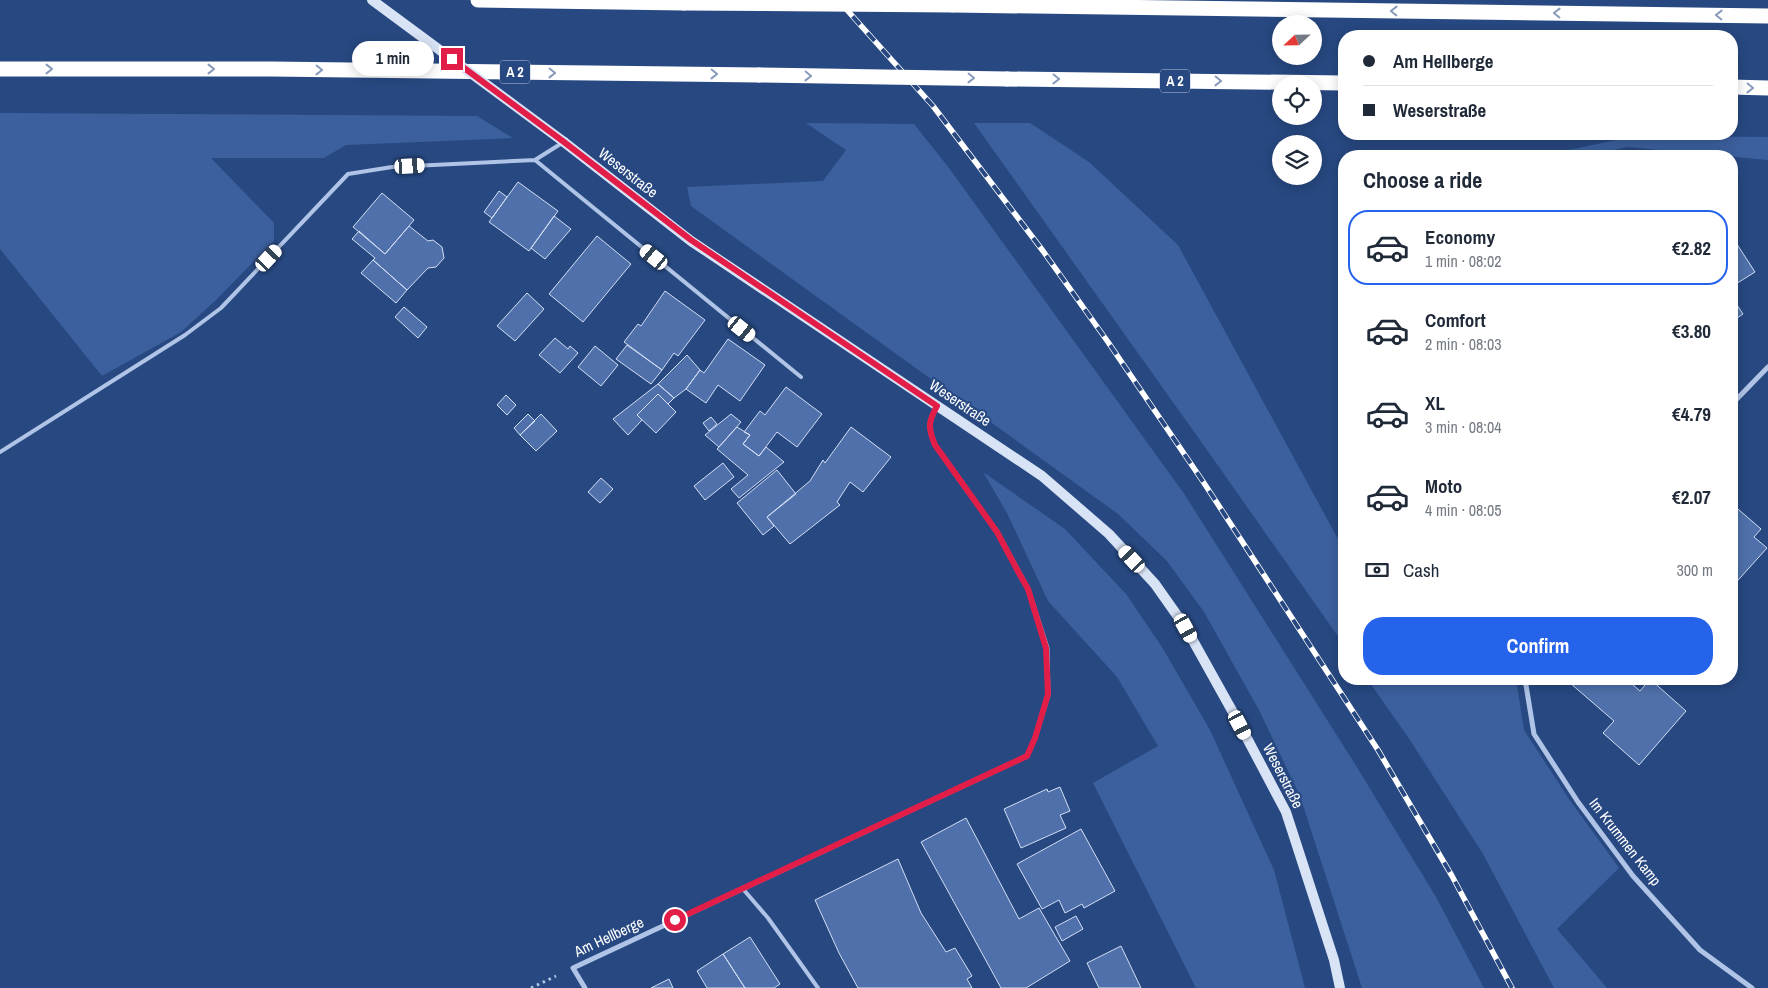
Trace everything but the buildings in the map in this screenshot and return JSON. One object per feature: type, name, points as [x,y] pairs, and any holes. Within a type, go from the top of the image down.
[{"type":"highway","points":[[478,0],[1768,16]]},
{"type":"highway","name":"A 2","points":[[0,69],[271,69],[1338,83]]},
{"type":"highway","points":[[1738,87],[1768,88]]},
{"type":"street","name":"Weserstraße","points":[[372,0],[564,142],[691,240],[1042,476],[1109,534],[1155,584],[1186,628],[1286,812],[1334,960],[1340,988]]},
{"type":"street","points":[[1738,398],[1768,367]]},
{"type":"street","name":"Am Hellberge","points":[[573,968],[1027,756],[1035,738],[1048,694],[1046,648],[1024,581],[997,532],[935,445],[930,431],[930,418],[937,406]]},
{"type":"street","name":"Im Krummen Kamp","points":[[1527,685],[1534,734],[1578,802],[1633,876],[1700,950],[1752,988]]},
{"type":"street","points":[[573,968],[585,988]]},
{"type":"lane","points":[[0,452],[186,335],[221,308],[348,174],[392,167],[535,160],[564,142]]},
{"type":"lane","points":[[535,160],[802,378]]},
{"type":"lane","points":[[743,889],[768,918],[818,988]]},
{"type":"path","name":"Am Hellberge","points":[[531,988],[573,968]]},
{"type":"shaded area","points":[[0,113],[477,116],[513,138],[346,145],[324,158],[211,158],[274,223],[274,241],[215,301],[181,332],[102,376],[0,249]]},
{"type":"shaded area","points":[[806,123],[914,124],[949,168],[1185,495],[1355,764],[1436,897],[1484,988],[1362,988],[1300,796],[1259,710],[1204,612],[1167,561],[1118,514],[691,206],[687,187],[823,181],[846,150]]},
{"type":"shaded area","points":[[974,123],[1030,123],[1089,162],[1178,245],[1338,539],[1338,636]]},
{"type":"shaded area","points":[[1738,137],[1768,137],[1768,160],[1738,157],[1738,150],[1660,150],[1628,147],[1613,150],[1568,150],[1616,140],[1738,140]]},
{"type":"shaded area","points":[[983,472],[1065,529],[1126,594],[1162,647],[1210,730],[1274,870],[1305,988],[1196,988],[1093,783],[1158,746],[1117,677],[1048,601],[1007,513]]},
{"type":"shaded area","points":[[1371,685],[1517,685],[1524,730],[1569,799],[1619,868],[1557,929],[1607,988],[1554,988],[1483,854],[1408,737]]},
{"type":"railway","points":[[838,0],[933,106],[1043,251],[1108,342],[1204,483],[1378,750],[1452,876],[1512,988]]},
{"type":"route","points":[[452,59],[691,240],[937,406],[930,418],[930,431],[935,445],[997,532],[1028,589],[1046,648],[1048,694],[1035,738],[1027,756],[675,920]]}]
